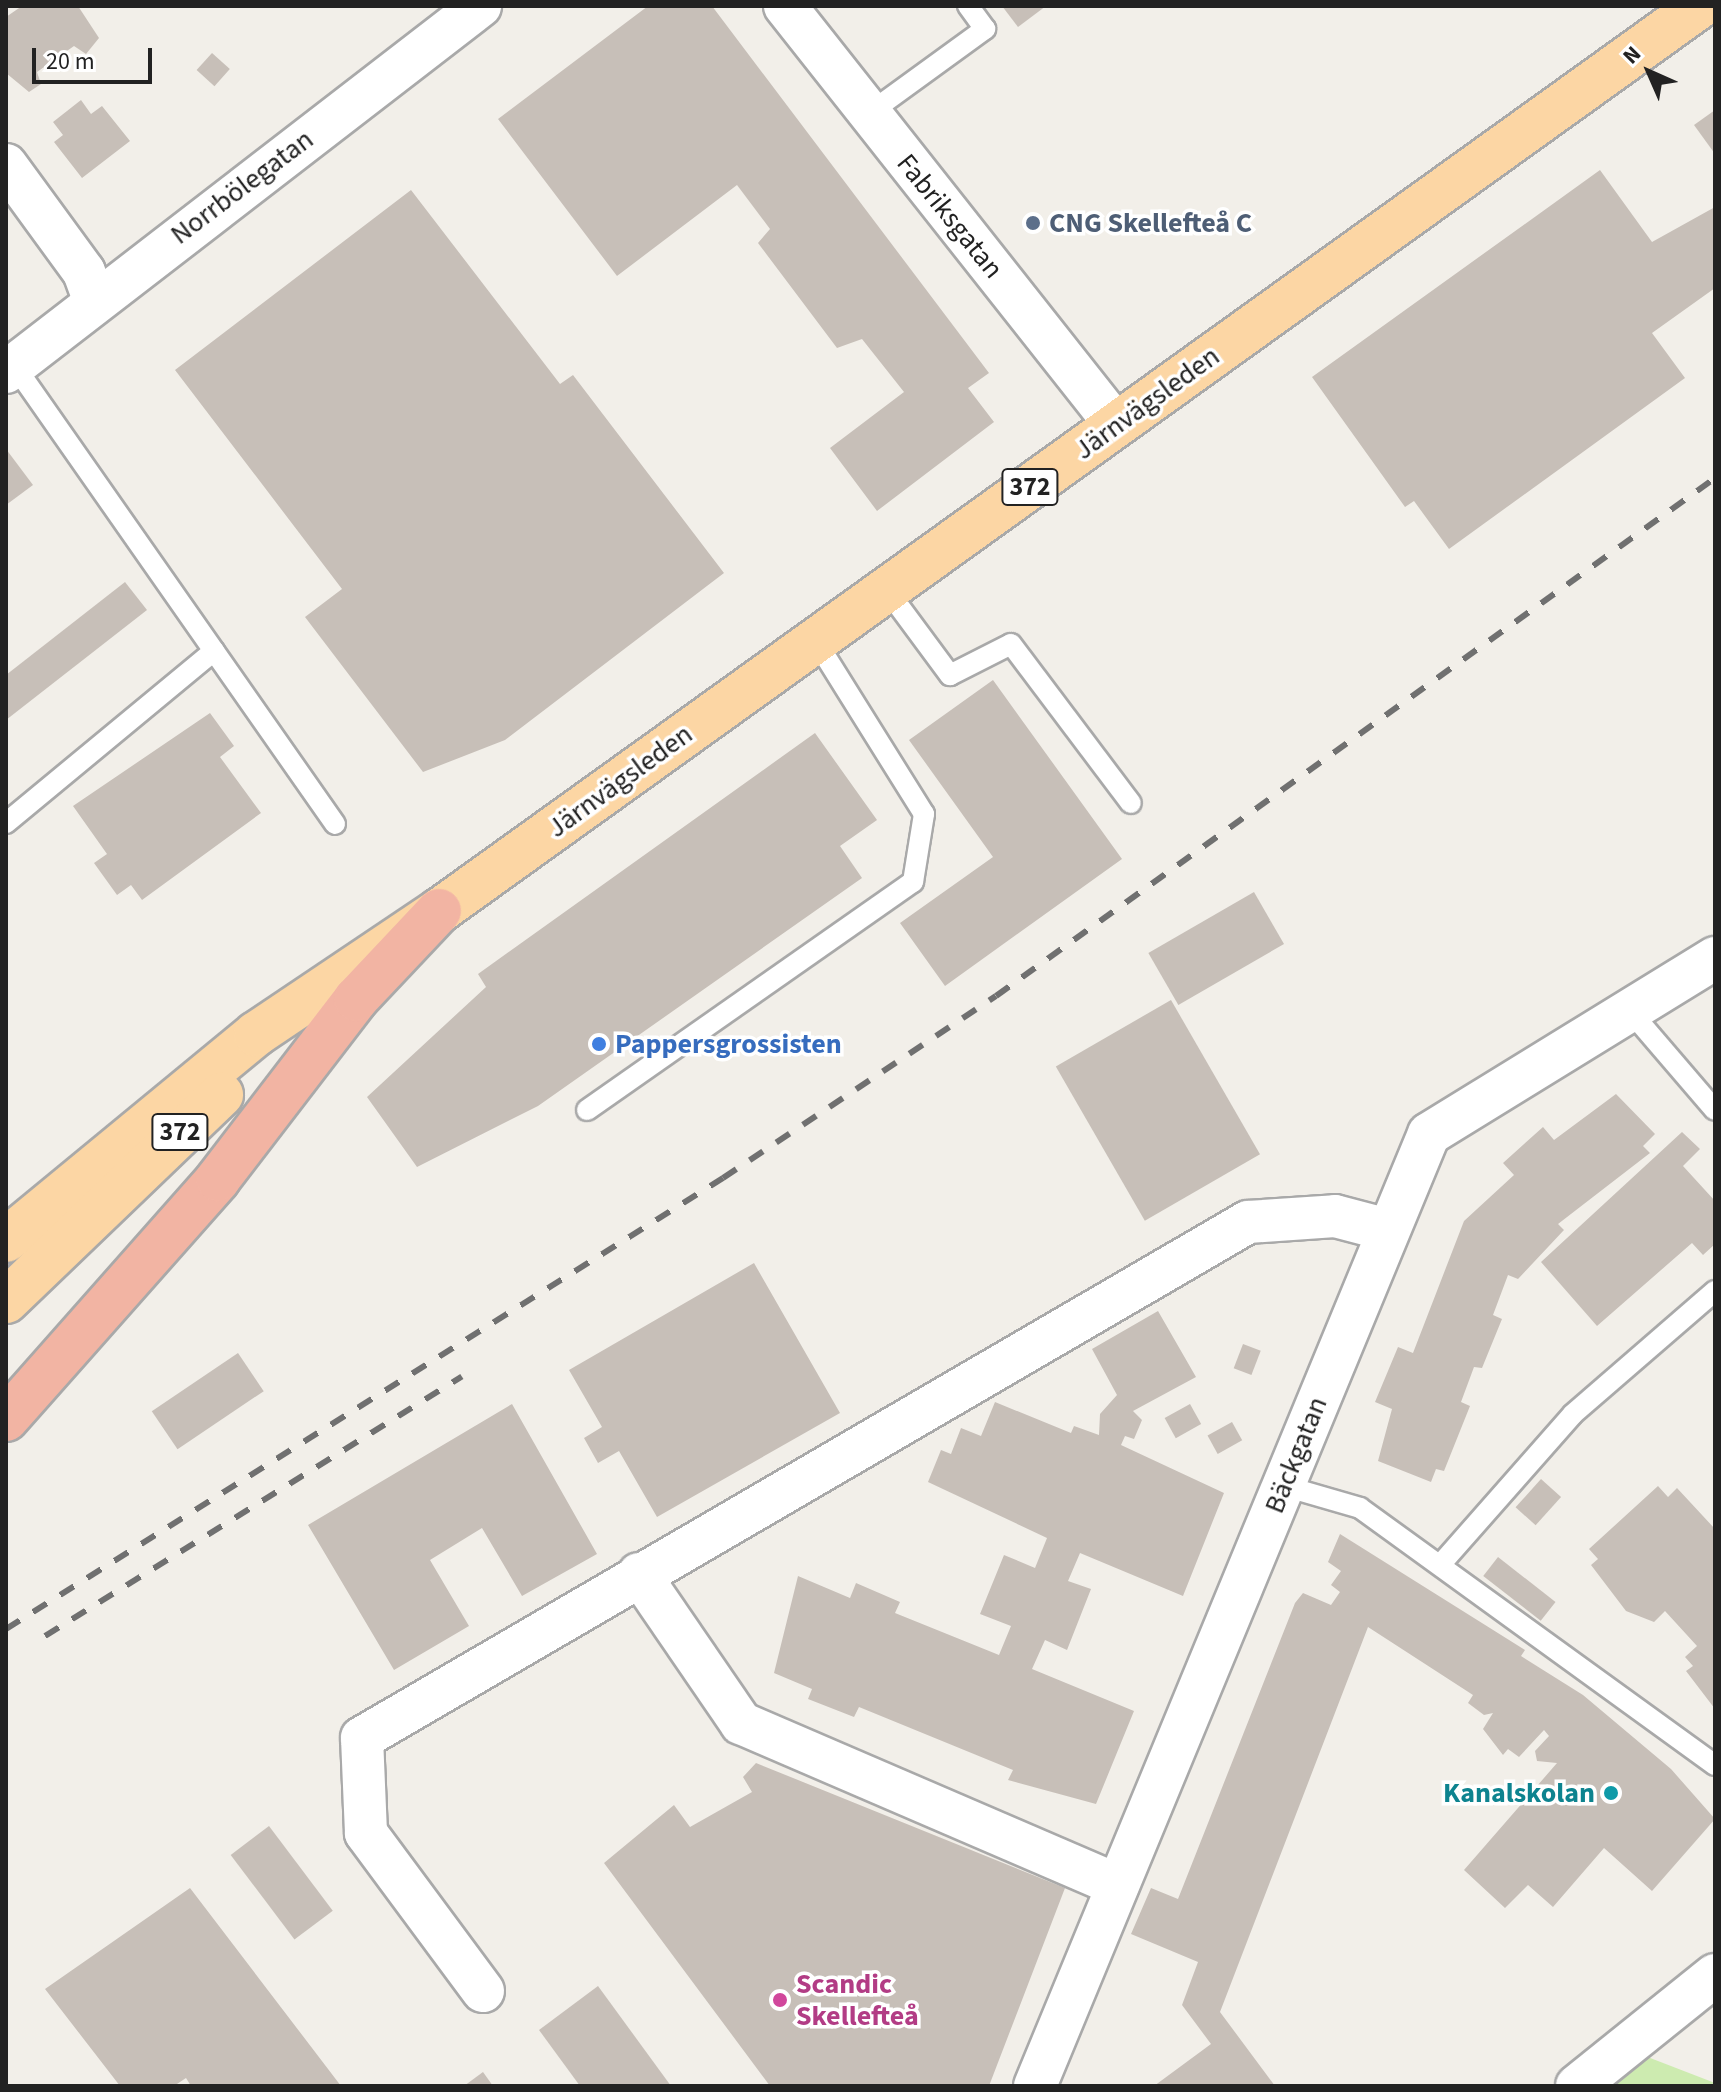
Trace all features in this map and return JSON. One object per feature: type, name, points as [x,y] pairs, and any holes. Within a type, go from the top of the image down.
[{"type":"highway","points":[[6,1419],[218,1179],[356,999],[439,911]]},
{"type":"main road","name":"Järnvägsleden","points":[[12,1232],[256,1034],[439,911],[1700,6]]},
{"type":"main road","name":"Järnvägsleden","points":[[6,1301],[357,965]]},
{"type":"street","name":"Norrbölegatan","points":[[10,368],[94,300],[480,6]]},
{"type":"street","name":"Fabriksgatan","points":[[785,6],[1116,425]]},
{"type":"street","points":[[6,165],[84,272],[94,300]]},
{"type":"street","name":"Bäckgatan","points":[[1035,2086],[1429,1134],[1715,958]]},
{"type":"street","points":[[483,1991],[366,1833],[362,1738],[1248,1222],[1335,1216],[1388,1230]]},
{"type":"street","points":[[639,1574],[741,1723],[1118,1885]]},
{"type":"street","points":[[1577,2086],[1706,2000]]},
{"type":"lane","points":[[868,114],[985,29],[968,6]]},
{"type":"lane","points":[[10,368],[335,824]]},
{"type":"lane","points":[[887,590],[950,675],[1011,644],[1131,803]]},
{"type":"lane","points":[[587,1110],[913,882],[924,814],[816,641]]},
{"type":"lane","points":[[6,823],[214,651]]},
{"type":"lane","points":[[1630,1011],[1715,1110]]},
{"type":"lane","points":[[1440,1565],[1573,1414],[1715,1291]]},
{"type":"lane","points":[[1284,1486],[1360,1508],[1715,1765]]},
{"type":"green space","points":[[1645,2056],[1715,2083],[1715,2086],[1606,2086]]},
{"type":"building","points":[[22,6],[78,6],[99,38],[86,54],[74,46],[37,72],[41,84],[29,92],[6,73],[6,17]]},
{"type":"building","points":[[648,6],[712,6],[989,373],[968,388],[994,422],[877,511],[830,448],[904,392],[862,339],[837,348],[758,243],[770,229],[737,185],[617,276],[498,119]]},
{"type":"building","points":[[1002,6],[1046,6],[1018,27]]},
{"type":"building","points":[[212,53],[230,69],[214,86],[197,70]]},
{"type":"building","points":[[81,100],[91,114],[102,106],[130,141],[82,178],[54,142],[63,135],[53,122]]},
{"type":"building","points":[[1715,110],[1715,154],[1694,125]]},
{"type":"building","points":[[1600,170],[1652,242],[1715,207],[1715,288],[1652,333],[1685,378],[1449,549],[1414,501],[1405,507],[1312,377]]},
{"type":"building","points":[[411,190],[560,384],[573,375],[724,573],[505,740],[423,772],[305,617],[342,589],[175,370]]},
{"type":"building","points":[[6,449],[33,485],[6,505]]},
{"type":"building","points":[[125,582],[147,610],[6,720],[6,675]]},
{"type":"building","points":[[993,680],[1122,859],[945,986],[900,923],[993,857],[909,740]]},
{"type":"building","points":[[210,713],[234,746],[220,757],[261,813],[142,900],[131,885],[117,895],[94,863],[107,854],[73,806]]},
{"type":"building","points":[[815,733],[877,820],[840,846],[862,878],[538,1106],[417,1167],[367,1097],[486,987],[478,974]]},
{"type":"building","points":[[1254,892],[1284,944],[1178,1005],[1148,953]]},
{"type":"building","points":[[1171,1000],[1260,1154],[1145,1221],[1056,1066]]},
{"type":"building","points":[[1616,1094],[1655,1134],[1643,1146],[1650,1153],[1558,1224],[1564,1230],[1518,1279],[1508,1275],[1493,1315],[1502,1319],[1482,1368],[1474,1367],[1461,1402],[1470,1406],[1444,1471],[1436,1469],[1431,1482],[1378,1461],[1392,1409],[1375,1402],[1398,1347],[1413,1353],[1464,1221],[1514,1175],[1503,1163],[1543,1127],[1554,1140]]},
{"type":"building","points":[[1682,1132],[1700,1149],[1683,1166],[1715,1201],[1715,1244],[1703,1255],[1692,1243],[1597,1326],[1541,1262]]},
{"type":"building","points":[[754,1263],[840,1413],[657,1517],[619,1451],[598,1463],[584,1438],[602,1427],[569,1370]]},
{"type":"building","points":[[1158,1311],[1196,1377],[1133,1411],[1142,1420],[1134,1439],[1125,1436],[1121,1445],[1224,1493],[1183,1596],[1080,1553],[1068,1581],[1091,1589],[1067,1650],[1045,1640],[1032,1669],[1134,1711],[1096,1804],[1008,1780],[1013,1770],[859,1707],[854,1717],[808,1699],[812,1689],[774,1673],[798,1576],[850,1598],[856,1583],[900,1602],[895,1613],[999,1655],[1011,1626],[980,1614],[1004,1555],[1035,1568],[1047,1538],[928,1482],[941,1450],[951,1454],[961,1428],[981,1436],[995,1402],[1071,1433],[1074,1426],[1099,1435],[1100,1414],[1117,1395],[1092,1349]]},
{"type":"building","points":[[1243,1344],[1261,1351],[1251,1375],[1234,1368]]},
{"type":"building","points":[[238,1353],[264,1391],[178,1449],[152,1411]]},
{"type":"building","points":[[512,1404],[597,1554],[522,1596],[482,1528],[430,1560],[469,1626],[394,1670],[308,1525]]},
{"type":"building","points":[[1190,1404],[1201,1424],[1176,1438],[1165,1418]]},
{"type":"building","points":[[1232,1422],[1242,1440],[1218,1454],[1208,1436]]},
{"type":"building","points":[[1541,1479],[1561,1497],[1536,1525],[1516,1507]]},
{"type":"building","points":[[1658,1486],[1668,1497],[1677,1488],[1715,1529],[1715,1709],[1686,1671],[1693,1666],[1685,1657],[1697,1646],[1665,1611],[1654,1622],[1626,1611],[1591,1565],[1598,1559],[1589,1549]]},
{"type":"building","name":"Kanalskolan","points":[[1340,1534],[1525,1650],[1521,1656],[1583,1695],[1671,1769],[1715,1819],[1652,1891],[1604,1848],[1553,1907],[1528,1885],[1505,1908],[1464,1870],[1557,1763],[1537,1761],[1535,1751],[1549,1736],[1544,1730],[1519,1757],[1508,1749],[1503,1755],[1483,1729],[1493,1713],[1484,1715],[1468,1703],[1473,1695],[1368,1627],[1220,2012],[1275,2086],[1154,2086],[1211,2044],[1182,2005],[1198,1962],[1131,1934],[1151,1888],[1178,1899],[1295,1603],[1303,1593],[1331,1605],[1340,1592],[1331,1585],[1341,1571],[1328,1562]]},
{"type":"building","points":[[1498,1557],[1556,1602],[1541,1621],[1483,1576]]},
{"type":"building","points":[[756,1763],[1065,1888],[989,2086],[770,2086],[604,1863],[674,1805],[690,1827],[752,1792],[743,1777]]},
{"type":"building","points":[[269,1826],[333,1911],[294,1940],[231,1855]]},
{"type":"building","points":[[190,1888],[341,2086],[191,2086],[186,2078],[174,2086],[120,2086],[45,1989]]},
{"type":"building","points":[[598,1986],[671,2086],[580,2086],[539,2030]]},
{"type":"building","points":[[483,2072],[493,2086],[464,2086]]},
{"type":"railway","points":[[6,1629],[723,1178],[996,996],[1715,478]]},
{"type":"railway","points":[[45,1636],[462,1376]]},
{"type":"place","name":"CNG Skellefteå C","points":[[1033,223]]},
{"type":"place","name":"Pappersgrossisten","points":[[599,1044]]},
{"type":"place","name":"Kanalskolan","points":[[1611,1793]]},
{"type":"place","name":"Scandic Skellefteå","points":[[780,2000]]}]
